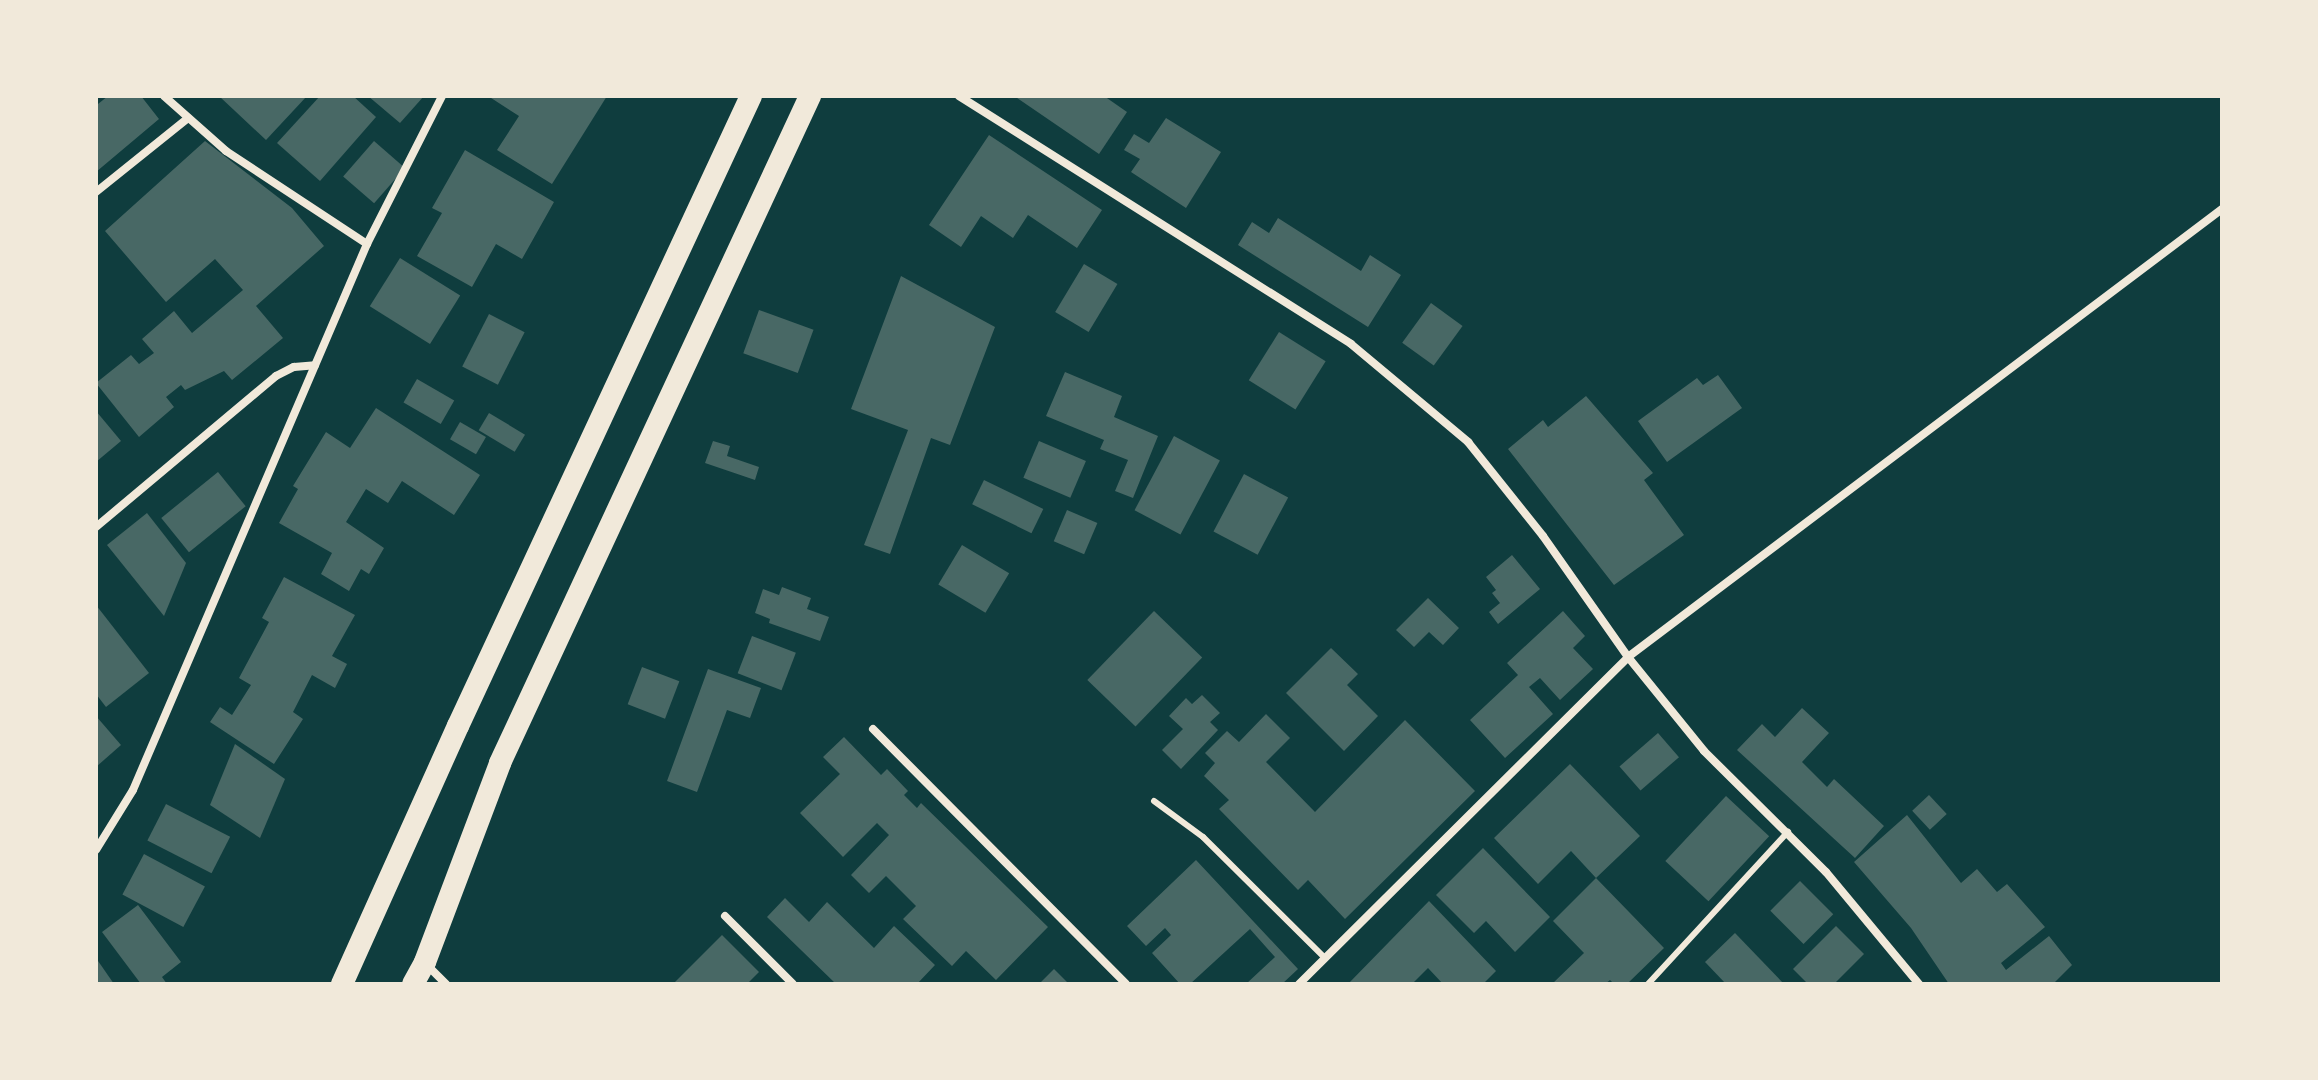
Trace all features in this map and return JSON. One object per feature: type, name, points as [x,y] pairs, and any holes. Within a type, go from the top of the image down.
[{"type":"highway","points":[[342,984],[458,726],[751,96]]},
{"type":"highway","points":[[413,984],[425,962],[500,763],[810,96]]},
{"type":"street","points":[[164,96],[226,151],[367,244]]},
{"type":"street","points":[[96,850],[133,790],[367,244],[442,96]]},
{"type":"street","points":[[959,96],[1351,344],[1456,432],[1543,536],[1628,657],[1704,751],[1826,872],[1919,984]]},
{"type":"street","points":[[96,192],[188,118]]},
{"type":"street","points":[[1299,984],[1628,657],[2222,209]]},
{"type":"street","points":[[96,527],[276,376],[294,367],[315,365]]},
{"type":"street","points":[[873,729],[1126,984]]},
{"type":"street","points":[[725,916],[793,984]]},
{"type":"street","points":[[425,962],[446,984]]},
{"type":"lane","points":[[1154,801],[1203,837],[1325,958]]},
{"type":"lane","points":[[1648,984],[1788,832]]},
{"type":"building","points":[[108,96],[141,96],[159,119],[96,172],[96,101],[98,104]]},
{"type":"building","points":[[219,96],[307,96],[266,140]]},
{"type":"building","points":[[320,96],[353,96],[376,117],[320,181],[277,143]]},
{"type":"building","points":[[368,96],[424,96],[400,123]]},
{"type":"building","points":[[488,96],[607,96],[552,184],[497,150],[519,116]]},
{"type":"building","points":[[1014,96],[1104,96],[1127,112],[1099,154]]},
{"type":"building","points":[[1166,118],[1221,152],[1186,208],[1131,172],[1140,159],[1124,150],[1134,134],[1149,143]]},
{"type":"building","points":[[989,135],[1102,210],[1077,248],[1028,215],[1013,238],[981,216],[961,247],[929,225]]},
{"type":"building","points":[[205,141],[292,208],[324,246],[256,306],[283,338],[232,380],[224,371],[185,390],[181,385],[166,397],[174,407],[139,437],[96,383],[131,355],[139,364],[154,353],[142,339],[174,311],[192,333],[243,290],[215,259],[166,302],[105,231]]},
{"type":"building","points":[[374,141],[405,168],[374,203],[343,176]]},
{"type":"building","points":[[465,150],[554,202],[522,259],[496,244],[472,287],[417,256],[442,213],[432,208]]},
{"type":"building","points":[[1278,218],[1361,271],[1370,255],[1401,275],[1368,327],[1238,245],[1252,222],[1269,233]]},
{"type":"building","points":[[400,258],[460,296],[430,344],[370,306]]},
{"type":"building","points":[[1084,264],[1117,284],[1089,332],[1055,312]]},
{"type":"building","points":[[901,276],[995,327],[950,445],[931,438],[890,554],[864,545],[908,430],[851,409]]},
{"type":"building","points":[[1431,303],[1463,326],[1434,366],[1402,343]]},
{"type":"building","points":[[759,310],[814,330],[798,373],[743,353]]},
{"type":"building","points":[[489,314],[525,332],[498,385],[462,367]]},
{"type":"building","points":[[1279,332],[1326,361],[1295,409],[1249,380]]},
{"type":"building","points":[[1065,372],[1122,396],[1114,417],[1158,436],[1133,498],[1115,491],[1128,460],[1100,449],[1104,440],[1046,416]]},
{"type":"building","points":[[1718,375],[1742,408],[1667,462],[1638,421],[1697,378],[1703,385]]},
{"type":"building","points":[[417,379],[454,400],[441,424],[404,402]]},
{"type":"building","points":[[1586,396],[1653,473],[1644,480],[1684,535],[1614,585],[1508,449],[1543,420],[1548,427]]},
{"type":"building","points":[[376,408],[480,475],[454,515],[402,481],[388,503],[366,489],[346,522],[384,548],[369,574],[361,569],[349,591],[321,574],[332,553],[279,523],[298,489],[293,486],[326,432],[350,448]]},
{"type":"building","points":[[96,411],[121,441],[96,462]]},
{"type":"building","points":[[489,413],[525,435],[515,452],[479,430]]},
{"type":"building","points":[[460,422],[486,437],[476,454],[450,439]]},
{"type":"building","points":[[1174,436],[1220,460],[1180,535],[1135,510]]},
{"type":"building","points":[[713,441],[730,446],[727,456],[759,467],[755,480],[705,463]]},
{"type":"building","points":[[1039,441],[1086,461],[1070,498],[1023,478]]},
{"type":"building","points":[[218,472],[246,506],[189,552],[161,518]]},
{"type":"building","points":[[1244,474],[1288,497],[1258,555],[1213,531]]},
{"type":"building","points":[[984,480],[1043,509],[1031,533],[972,504]]},
{"type":"building","points":[[1067,510],[1097,523],[1084,554],[1054,541]]},
{"type":"building","points":[[147,513],[186,563],[164,616],[107,545]]},
{"type":"building","points":[[962,545],[1009,573],[985,613],[938,584]]},
{"type":"building","points":[[1512,555],[1540,589],[1498,624],[1489,612],[1500,603],[1492,593],[1496,590],[1486,577]]},
{"type":"building","points":[[284,577],[355,615],[332,656],[347,664],[335,688],[312,675],[293,712],[303,719],[274,764],[210,722],[220,707],[232,715],[251,685],[239,678],[269,622],[262,618]]},
{"type":"building","points":[[782,587],[811,598],[807,609],[829,617],[820,641],[769,623],[770,619],[755,613],[763,589],[779,595]]},
{"type":"building","points":[[1428,598],[1459,628],[1443,645],[1429,632],[1414,647],[1396,630]]},
{"type":"building","points":[[96,605],[149,673],[106,707],[96,694]]},
{"type":"building","points":[[1154,611],[1202,658],[1136,727],[1087,680]]},
{"type":"building","points":[[1563,611],[1585,636],[1573,648],[1593,669],[1560,700],[1540,678],[1529,687],[1553,714],[1505,758],[1470,720],[1518,675],[1507,663]]},
{"type":"building","points":[[752,636],[796,653],[782,690],[738,673]]},
{"type":"building","points":[[1331,648],[1358,674],[1347,685],[1378,716],[1344,751],[1286,693]]},
{"type":"building","points":[[642,667],[679,681],[665,719],[628,704]]},
{"type":"building","points":[[708,669],[761,688],[750,718],[727,710],[697,792],[667,781]]},
{"type":"building","points":[[1202,695],[1220,713],[1210,722],[1218,730],[1181,769],[1162,750],[1183,729],[1169,716],[1186,698],[1192,704]]},
{"type":"building","points":[[1802,708],[1829,733],[1802,762],[1827,787],[1834,779],[1884,826],[1855,858],[1737,750],[1762,724],[1775,737]]},
{"type":"building","points":[[1266,714],[1290,738],[1266,762],[1315,812],[1405,720],[1475,791],[1345,919],[1308,880],[1298,890],[1219,809],[1229,800],[1204,776],[1215,763],[1205,753],[1227,731],[1239,742]]},
{"type":"building","points":[[96,716],[121,745],[96,767]]},
{"type":"building","points":[[1658,733],[1679,757],[1641,791],[1620,766]]},
{"type":"building","points":[[844,737],[881,775],[887,769],[908,791],[904,795],[917,808],[921,803],[1048,927],[996,980],[966,951],[952,966],[903,919],[916,906],[886,876],[869,893],[851,875],[889,835],[877,823],[843,857],[800,813],[840,774],[823,757]]},
{"type":"building","points":[[235,744],[285,779],[260,838],[210,805]]},
{"type":"building","points":[[1570,764],[1640,836],[1596,878],[1571,851],[1538,884],[1494,838]]},
{"type":"building","points":[[1929,795],[1947,814],[1930,830],[1912,811]]},
{"type":"building","points":[[1726,796],[1769,836],[1708,901],[1665,861]]},
{"type":"building","points":[[166,804],[230,837],[212,873],[147,841]]},
{"type":"building","points":[[1907,815],[1961,883],[1977,869],[1997,892],[2007,884],[2045,927],[2001,963],[2006,970],[2049,936],[2072,965],[2053,984],[1949,984],[1911,928],[1854,862]]},
{"type":"building","points":[[1483,848],[1550,917],[1515,952],[1486,921],[1474,933],[1436,895]]},
{"type":"building","points":[[144,854],[205,886],[183,927],[122,895]]},
{"type":"building","points":[[1196,860],[1298,969],[1282,984],[1246,984],[1275,957],[1250,929],[1190,984],[1180,984],[1152,953],[1171,935],[1165,928],[1146,946],[1127,926]]},
{"type":"building","points":[[1596,878],[1664,948],[1627,984],[1614,984],[1610,980],[1605,984],[1552,984],[1584,953],[1553,921]]},
{"type":"building","points":[[1800,881],[1833,914],[1804,944],[1770,911]]},
{"type":"building","points":[[785,898],[809,922],[827,902],[874,948],[894,926],[935,965],[917,984],[836,984],[767,917]]},
{"type":"building","points":[[1429,901],[1496,971],[1483,984],[1443,984],[1428,968],[1412,984],[1348,984]]},
{"type":"building","points":[[138,905],[181,962],[162,977],[167,984],[141,984],[102,932]]},
{"type":"building","points":[[1836,926],[1864,954],[1834,984],[1808,984],[1793,969]]},
{"type":"building","points":[[1735,933],[1784,984],[1726,984],[1705,962]]},
{"type":"building","points":[[722,935],[759,972],[747,984],[673,984]]},
{"type":"building","points":[[96,958],[114,984],[96,984]]},
{"type":"building","points":[[1054,969],[1069,984],[1039,984]]}]
